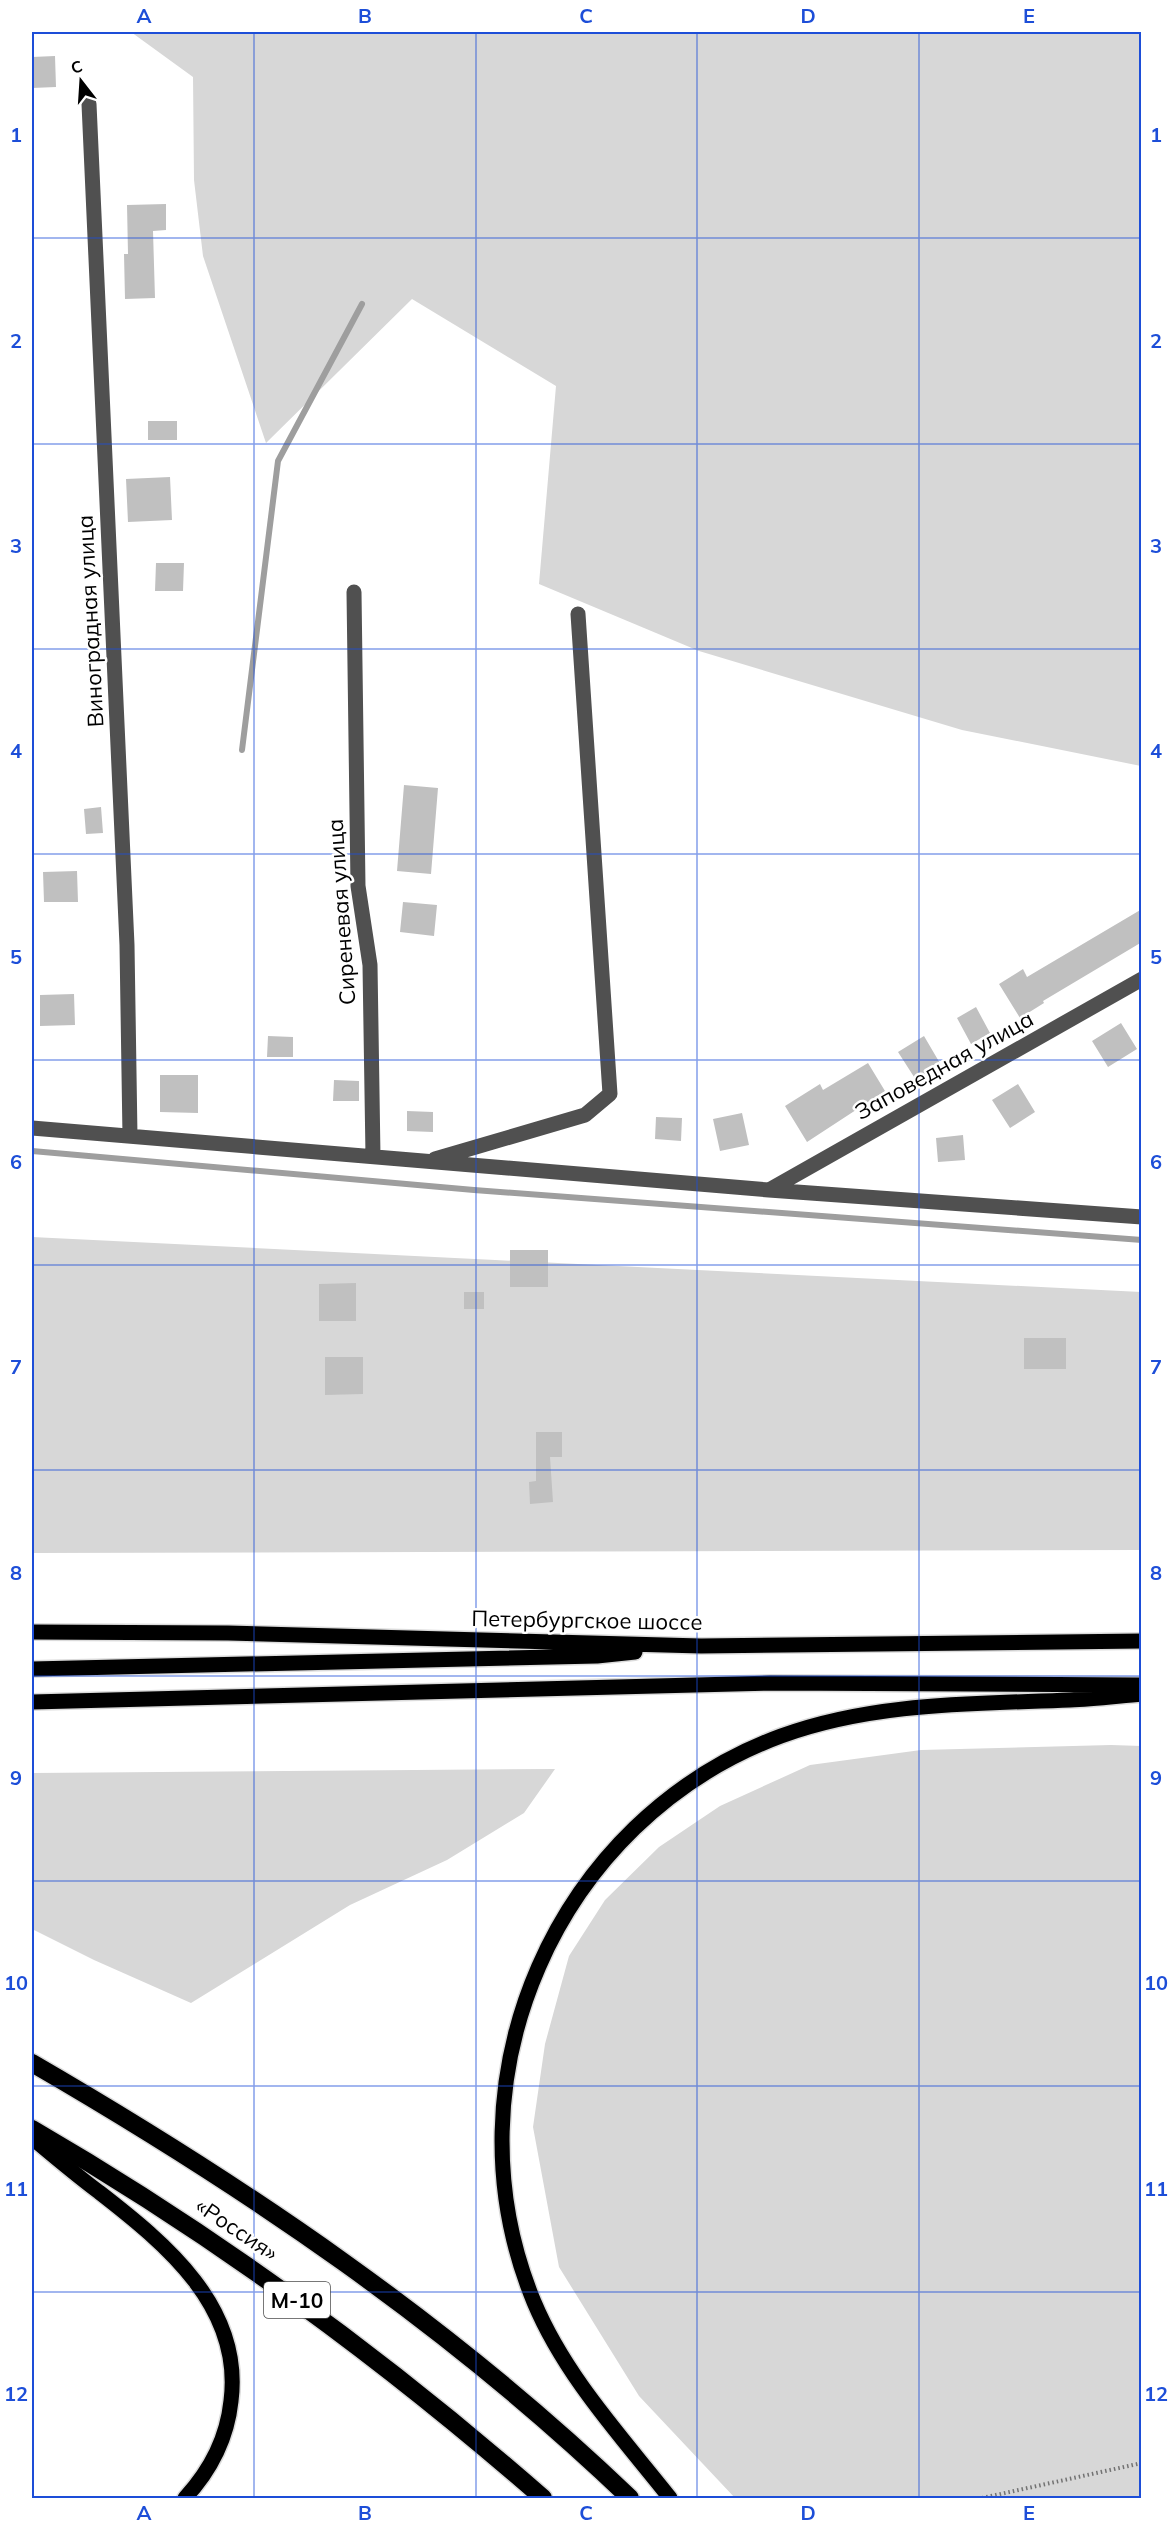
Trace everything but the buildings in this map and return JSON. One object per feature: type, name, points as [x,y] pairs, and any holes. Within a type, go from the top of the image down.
[{"type":"highway","name":"«Россия»","points":[[32,2062],[196,2161],[304,2233],[409,2310],[510,2391],[630,2499]]},
{"type":"highway","name":"«Россия»","points":[[32,2129],[183,2221],[277,2285],[448,2417],[543,2499]]},
{"type":"main road","name":"Петербургское шоссе","points":[[32,1632],[228,1634],[701,1646],[1142,1641]]},
{"type":"main road","points":[[32,1670],[597,1656],[701,1646]]},
{"type":"main road","points":[[37,1701],[770,1683],[1142,1686]]},
{"type":"main road","points":[[670,2499],[594,2403],[563,2359],[547,2330],[526,2280],[507,2206],[502,2142],[506,2076],[521,2013],[545,1952],[560,1923],[597,1869],[650,1814],[693,1781],[721,1764],[780,1736],[843,1718],[935,1706],[1074,1700],[1142,1694]]},
{"type":"main road","points":[[32,2138],[163,2244],[199,2285],[219,2319],[231,2366],[230,2414],[214,2459],[185,2499]]},
{"type":"street","name":"Виноградная улица","points":[[89,104],[127,933],[130,1136]]},
{"type":"street","name":"Сиреневая улица","points":[[354,591],[358,886],[370,965],[373,1156]]},
{"type":"street","points":[[426,1161],[585,1115],[610,1094],[578,614]]},
{"type":"street","name":"Заповедная улица","points":[[769,1190],[1142,979]]},
{"type":"street","points":[[32,1128],[769,1190],[1142,1217]]},
{"type":"path","points":[[982,2499],[1142,2463]]},
{"type":"shaded area","points":[[131,32],[1141,32],[1141,766],[962,730],[699,651],[539,584],[556,386],[412,299],[266,443],[203,256],[194,180],[193,77]]},
{"type":"shaded area","points":[[32,1237],[1141,1292],[1141,1550],[32,1553]]},
{"type":"shaded area","points":[[1142,1746],[1141,2498],[735,2498],[639,2396],[559,2267],[533,2127],[545,2044],[569,1956],[605,1900],[659,1847],[720,1806],[810,1765],[921,1750]]},
{"type":"shaded area","points":[[555,1769],[524,1813],[447,1860],[350,1905],[191,2003],[94,1960],[32,1929],[32,1773]]},
{"type":"waterway","points":[[242,750],[278,461],[362,304]]},
{"type":"waterway","points":[[32,1151],[474,1190],[1142,1240]]}]
